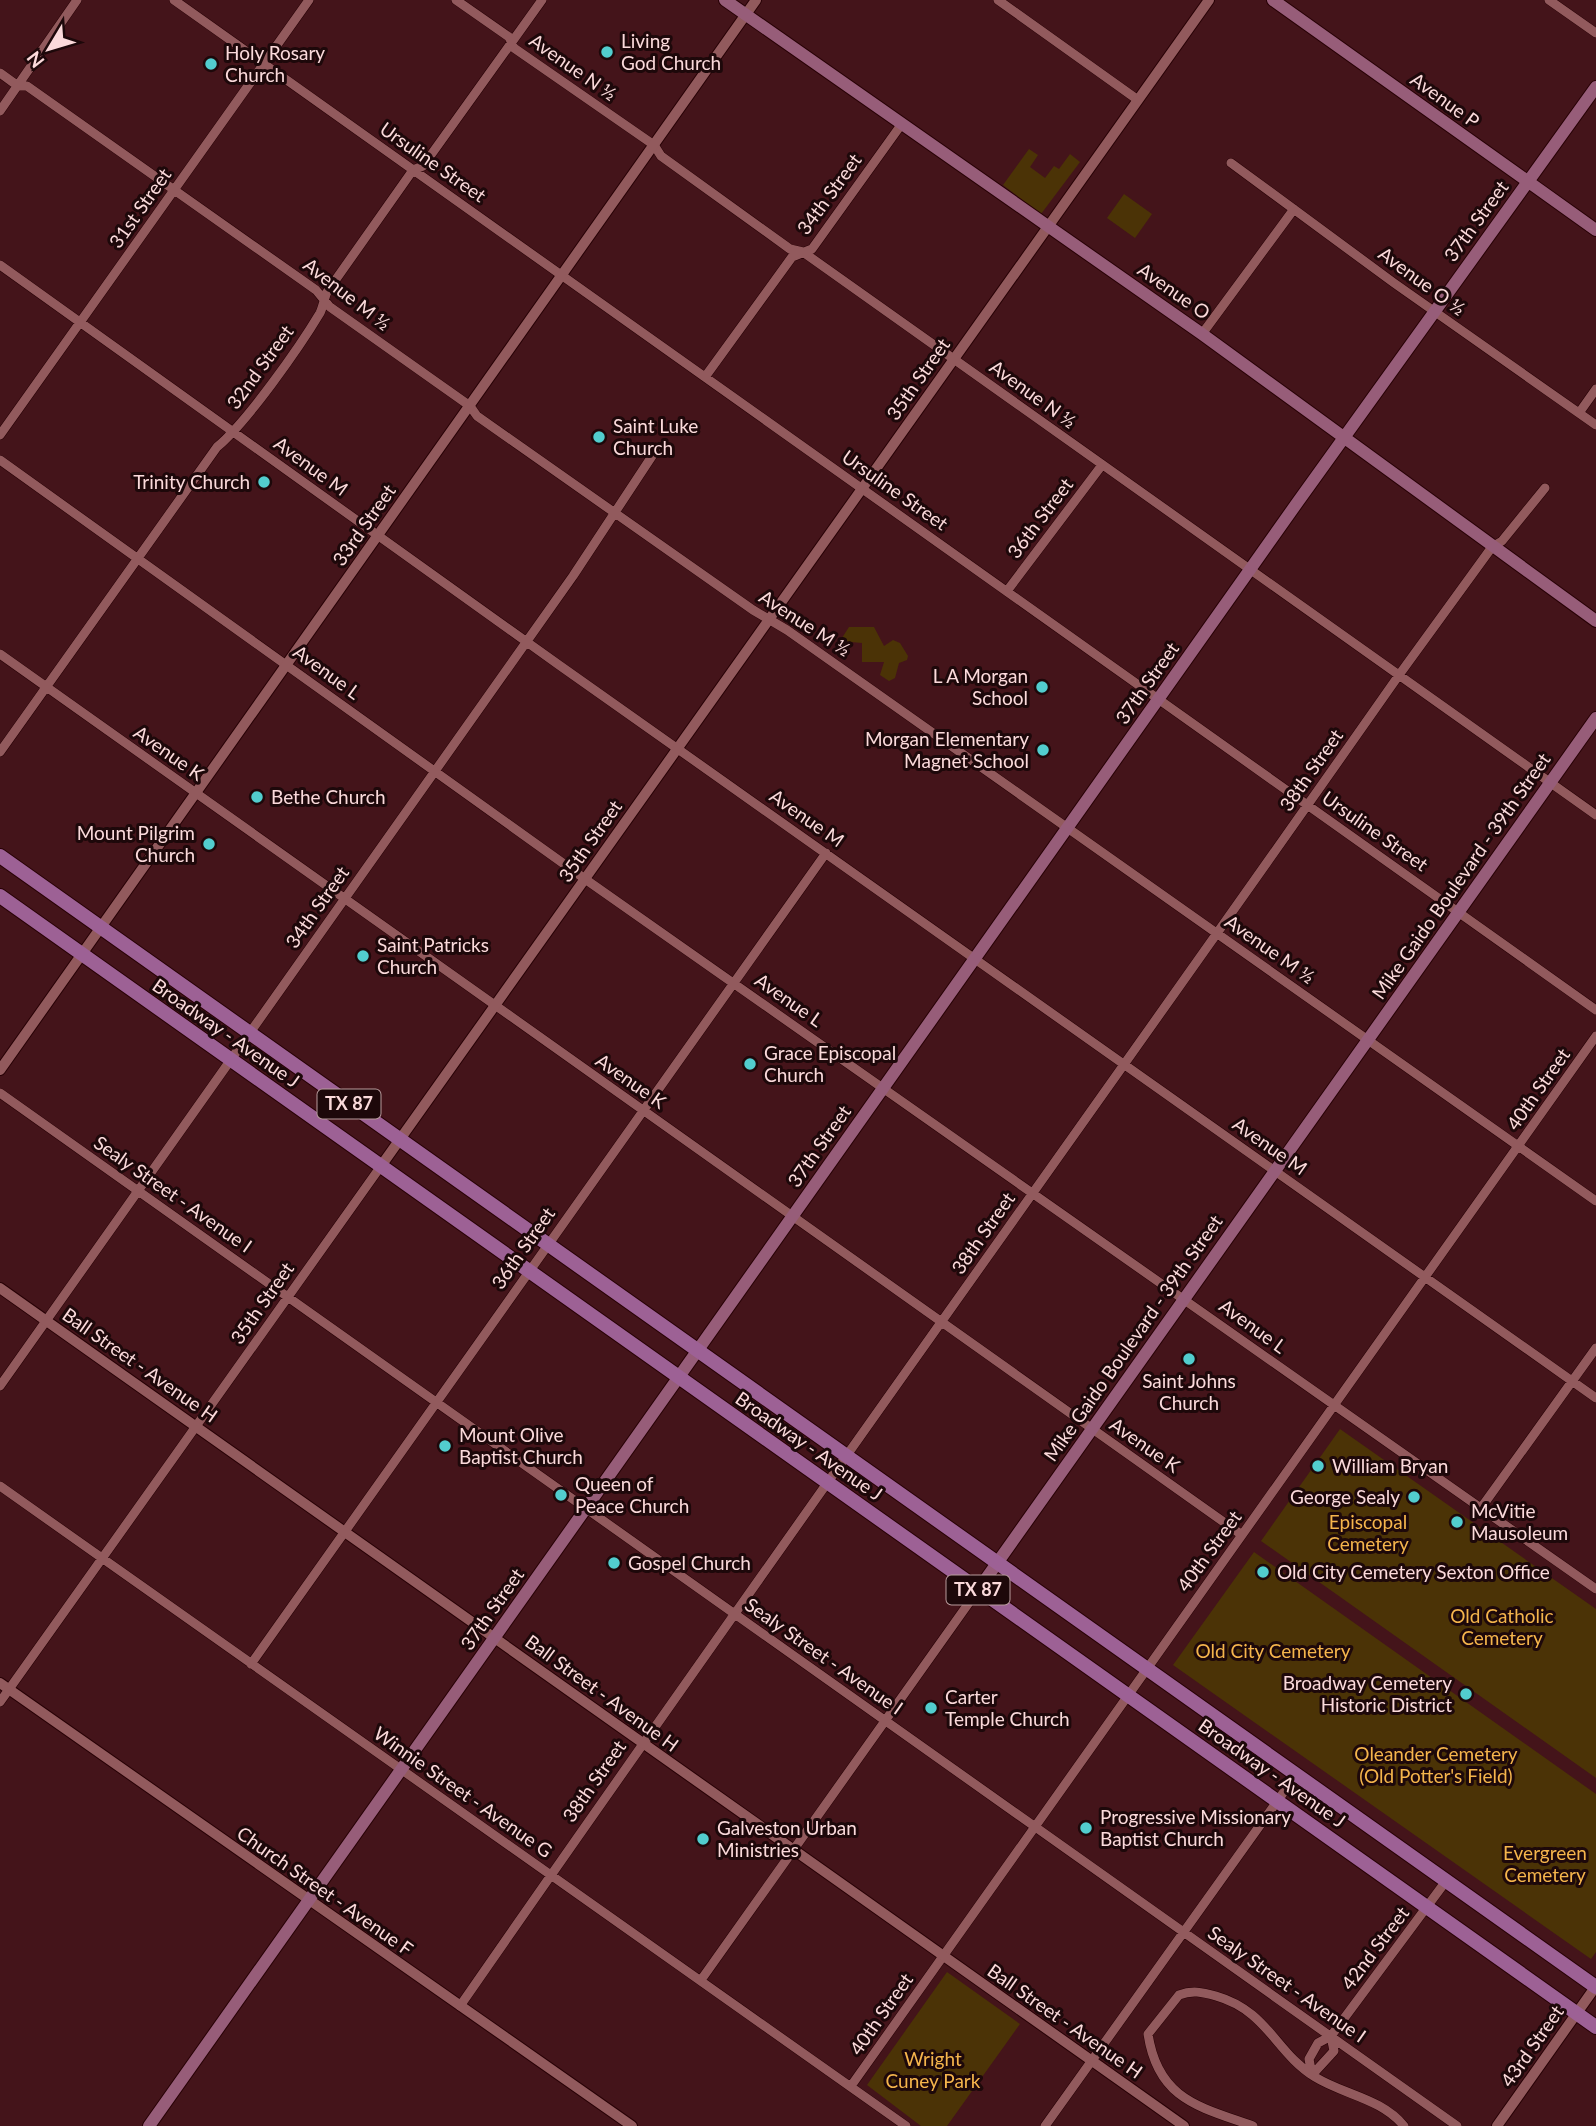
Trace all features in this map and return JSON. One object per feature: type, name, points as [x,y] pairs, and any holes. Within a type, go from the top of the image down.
[{"type":"main road","name":"Avenue O","points":[[725,0],[1202,334],[1596,621]]},
{"type":"main road","name":"Avenue P","points":[[1273,0],[1596,230]]},
{"type":"main road","name":"37th Street","points":[[149,2126],[699,1352],[1250,569],[1596,87]]},
{"type":"main road","name":"Mike Gaido Boulevard - 39th Street","points":[[978,1590],[1596,718]]},
{"type":"main road","name":"Broadway - Avenue J","points":[[0,856],[1596,1986]]},
{"type":"main road","name":"Broadway - Avenue J","points":[[0,895],[1596,2026]]},
{"type":"street","points":[[0,111],[77,0]]},
{"type":"street","name":"Ursuline Street","points":[[173,0],[1596,1010]]},
{"type":"street","name":"31st Street","points":[[0,435],[309,0]]},
{"type":"street","name":"Avenue N ½","points":[[456,0],[506,35],[514,48],[654,145],[661,156],[790,249],[803,252],[1596,815]]},
{"type":"street","name":"32nd Street","points":[[0,752],[216,447],[234,433],[321,310],[324,299],[413,170],[423,166],[542,0]]},
{"type":"street","name":"33rd Street","points":[[0,1070],[756,0]]},
{"type":"street","points":[[998,0],[1138,100]]},
{"type":"street","name":"35th Street","points":[[0,1702],[5,1686],[102,1558],[1209,0]]},
{"type":"street","points":[[1549,0],[1596,33]]},
{"type":"street","name":"Avenue M ½","points":[[0,73],[18,86],[27,86],[470,406],[477,416],[757,614],[770,618],[1596,1201]]},
{"type":"street","name":"34th Street","points":[[705,377],[792,257],[812,249],[901,125]]},
{"type":"street","name":"Avenue O ½","points":[[1231,163],[1596,425]]},
{"type":"street","points":[[1202,334],[1294,209]]},
{"type":"street","name":"Avenue M","points":[[0,265],[526,642],[1596,1398]]},
{"type":"street","points":[[1579,413],[1596,389]]},
{"type":"street","name":"34th Street","points":[[0,1386],[136,1189],[616,514],[658,447]]},
{"type":"street","name":"Avenue L","points":[[0,460],[585,879],[1596,1588]]},
{"type":"street","name":"36th Street","points":[[1007,591],[1102,465]]},
{"type":"street","name":"38th Street","points":[[460,2006],[733,1613],[828,1484],[1399,675],[1492,547],[1502,541],[1545,488]]},
{"type":"street","name":"Avenue K","points":[[0,654],[1242,1535]]},
{"type":"street","name":"36th Street","points":[[251,1664],[826,853]]},
{"type":"street","name":"40th Street","points":[[851,2086],[1596,1037]]},
{"type":"street","name":"Sealy Street - Avenue I","points":[[0,1093],[1457,2126]]},
{"type":"street","name":"Ball Street - Avenue H","points":[[0,1288],[1185,2126]]},
{"type":"street","points":[[1481,1508],[1596,1348]]},
{"type":"street","name":"Winnie Street - Avenue G","points":[[0,1486],[906,2126]]},
{"type":"street","name":"Mike Gaido Boulevard - 39th Street","points":[[701,1980],[978,1590]]},
{"type":"street","name":"Church Street - Avenue F","points":[[5,1686],[632,2126]]},
{"type":"street","points":[[1045,2126],[1296,1775]]},
{"type":"street","name":"42nd Street","points":[[1312,2075],[1309,2059],[1318,2043],[1331,2036],[1446,1881]]},
{"type":"street","name":"43rd Street","points":[[1497,2126],[1596,1986]]},
{"type":"street","points":[[1253,2126],[1188,2103],[1163,2074],[1150,2052],[1148,2034],[1179,1995],[1201,1992],[1221,1997],[1257,2016],[1297,2064],[1312,2075],[1385,2109],[1404,2126]]},
{"type":"street","name":"42nd Street","points":[[1312,2075],[1334,2051],[1331,2036]]},
{"type":"green space","points":[[1029,149],[1038,155],[1030,167],[1045,178],[1054,166],[1059,169],[1070,154],[1080,162],[1041,214],[1003,185]]},
{"type":"green space","points":[[1124,194],[1152,214],[1135,238],[1107,218]]},
{"type":"green space","points":[[849,627],[874,627],[884,646],[893,640],[900,643],[908,656],[907,660],[899,663],[895,678],[889,681],[880,675],[884,662],[862,662],[862,643],[840,641]]},
{"type":"green space","points":[[1340,1429],[1596,1609],[1596,1778],[1261,1541]]},
{"type":"green space","points":[[1254,1552],[1596,1794],[1596,1952],[1591,1959],[1173,1665]]},
{"type":"green space","name":"Wright Cuney Park","points":[[947,1972],[1020,2024],[947,2126],[921,2126],[867,2085]]},
{"type":"place","name":"Living God Church","points":[[607,52]]},
{"type":"place","name":"Holy Rosary Church","points":[[211,64]]},
{"type":"place","name":"Saint Luke Church","points":[[599,437]]},
{"type":"place","name":"Trinity Church","points":[[264,482]]},
{"type":"place","name":"L A Morgan School","points":[[1042,687]]},
{"type":"place","name":"Morgan Elementary Magnet School","points":[[1043,750]]},
{"type":"place","name":"Bethe Church","points":[[257,797]]},
{"type":"place","name":"Mount Pilgrim Church","points":[[209,844]]},
{"type":"place","name":"Saint Patricks Church","points":[[363,956]]},
{"type":"place","name":"Grace Episcopal Church","points":[[750,1064]]},
{"type":"place","name":"Saint Johns Church","points":[[1189,1359]]},
{"type":"place","name":"Mount Olive Baptist Church","points":[[445,1446]]},
{"type":"place","name":"William Bryan","points":[[1318,1466]]},
{"type":"place","name":"Queen of Peace Church","points":[[561,1495]]},
{"type":"place","name":"George Sealy","points":[[1414,1497]]},
{"type":"place","name":"McVitie Mausoleum","points":[[1457,1522]]},
{"type":"place","name":"Gospel Church","points":[[614,1563]]},
{"type":"place","name":"Old City Cemetery Sexton Office","points":[[1263,1572]]},
{"type":"place","name":"Broadway Cemetery Historic District","points":[[1466,1694]]},
{"type":"place","name":"Carter Temple Church","points":[[931,1708]]},
{"type":"place","name":"Progressive Missionary Baptist Church","points":[[1086,1828]]},
{"type":"place","name":"Galveston Urban Ministries","points":[[703,1839]]},
{"type":"park label","name":"Episcopal Cemetery","points":[[1368,1533]]},
{"type":"park label","name":"Old Catholic Cemetery","points":[[1502,1627]]},
{"type":"park label","name":"Old City Cemetery","points":[[1273,1651]]},
{"type":"park label","name":"Oleander Cemetery (Old Potter's Field)","points":[[1436,1765]]},
{"type":"park label","name":"Evergreen Cemetery","points":[[1545,1864]]}]
